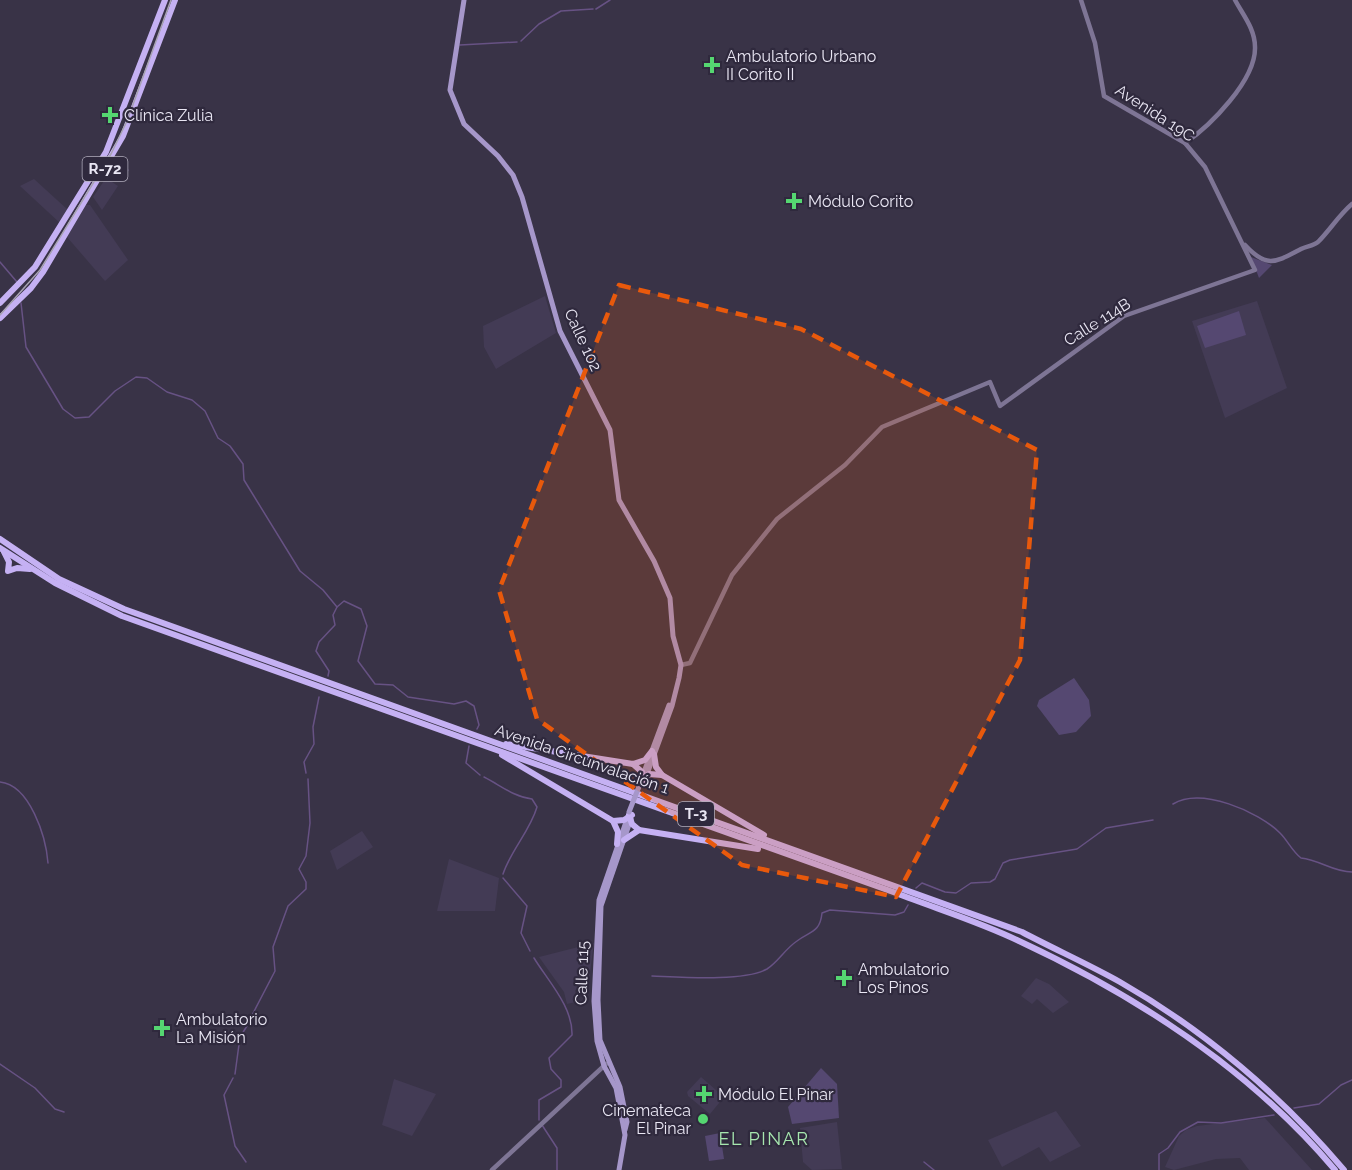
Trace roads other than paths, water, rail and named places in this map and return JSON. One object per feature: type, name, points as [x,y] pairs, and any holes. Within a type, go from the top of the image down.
[{"type":"main road","name":"R-72","points":[[0,303],[35,267],[106,153],[165,0]]},
{"type":"main road","name":"R-72","points":[[0,318],[31,288],[43,272],[119,144],[175,0]]},
{"type":"main road","name":"Calle 102","points":[[464,0],[451,82],[452,98],[464,124],[498,156],[513,175],[522,197],[560,331],[610,430],[619,500],[654,561],[670,598],[673,636],[681,665],[672,701],[630,816]]},
{"type":"main road","name":"Avenida Circunvalación 1","points":[[0,539],[58,579],[124,609],[774,852],[896,893],[1018,940],[1126,996],[1195,1042],[1240,1077],[1335,1167],[1344,1170]]},
{"type":"main road","name":"Avenida Circunvalación 1","points":[[1,549],[55,583],[122,616],[778,843],[1022,932],[1118,981],[1199,1034],[1245,1071],[1299,1120],[1335,1167]]},
{"type":"main road","points":[[1,549],[9,562],[8,571],[17,568],[34,570]]},
{"type":"main road","points":[[489,744],[633,764],[645,760],[653,753],[656,766],[662,775]]},
{"type":"main road","points":[[489,744],[613,820],[618,832],[617,844]]},
{"type":"main road","points":[[633,764],[643,780],[652,774],[662,775],[778,843]]},
{"type":"main road","points":[[613,820],[630,816],[639,830]]},
{"type":"main road","name":"Calle 115","points":[[606,1064],[600,1040],[598,1011],[602,906],[630,816]]},
{"type":"main road","name":"Calle 115","points":[[619,1170],[627,1122],[620,1087],[606,1064],[594,1022],[598,907],[617,844],[630,816]]},
{"type":"main road","points":[[624,840],[639,830],[774,852]]},
{"type":"main road","points":[[1335,1167],[1350,1170]]},
{"type":"street","name":"Avenida 19C","points":[[1081,0],[1095,43],[1104,96],[1185,143],[1205,167],[1255,270]]},
{"type":"street","points":[[1185,143],[1225,106],[1252,64],[1255,47],[1251,27],[1235,0]]},
{"type":"street","points":[[1241,241],[1253,254],[1268,262],[1278,262],[1306,247],[1316,245],[1352,204]]},
{"type":"street","name":"Calle 114B","points":[[681,665],[690,663],[732,575],[754,544],[777,519],[845,465],[882,427],[990,382],[999,406],[1124,316],[1255,270]]},
{"type":"street","points":[[492,1170],[606,1064]]},
{"type":"waterway","points":[[596,9],[610,0]]},
{"type":"waterway","points":[[521,41],[539,24],[561,11],[593,9]]},
{"type":"waterway","points":[[460,45],[517,42]]},
{"type":"waterway","points":[[0,262],[17,282]]},
{"type":"waterway","points":[[21,303],[26,347],[63,409],[75,418],[89,417],[115,391],[136,377],[147,378],[167,392],[192,400],[205,411],[218,438],[230,446],[243,464],[244,480],[300,571],[323,590],[337,607],[344,601],[361,609],[367,626],[358,661],[375,684],[393,685],[408,697],[454,704],[466,701],[474,706],[479,725],[477,729]]},
{"type":"waterway","points":[[328,676],[329,671],[316,651],[319,642],[335,625],[333,615],[337,607]]},
{"type":"waterway","points":[[306,773],[304,762],[314,744],[313,727],[319,697]]},
{"type":"waterway","points":[[469,746],[466,763],[480,775]]},
{"type":"waterway","points":[[484,777],[513,793],[532,799],[537,807],[503,874]]},
{"type":"waterway","points":[[248,1023],[275,971],[273,947],[288,906],[306,889],[306,882],[299,869],[306,856],[310,823],[308,779]]},
{"type":"waterway","points":[[0,782],[11,785],[28,802],[40,827],[48,863]]},
{"type":"waterway","points":[[1173,804],[1185,799],[1198,798],[1229,804],[1270,825],[1280,833],[1301,858],[1352,872]]},
{"type":"waterway","points":[[916,888],[922,883],[945,892],[956,893],[971,883],[990,882],[995,879],[1003,863],[1010,860],[1077,849],[1106,828],[1153,820]]},
{"type":"waterway","points":[[503,878],[527,906],[521,933],[530,951]]},
{"type":"waterway","points":[[652,976],[711,978],[757,973],[767,969],[793,944],[814,931],[821,920],[822,913],[830,910],[895,915],[904,912],[908,905]]},
{"type":"waterway","points":[[534,958],[564,1004],[572,1035],[549,1058],[551,1069],[561,1080],[561,1087],[539,1100],[539,1120]]},
{"type":"waterway","points":[[235,1074],[240,1037],[247,1026]]},
{"type":"waterway","points":[[0,1064],[35,1088],[55,1109],[64,1112]]},
{"type":"waterway","points":[[233,1078],[224,1095],[235,1146],[246,1162]]},
{"type":"waterway","points":[[1294,1108],[1319,1104],[1341,1085],[1352,1080]]},
{"type":"waterway","points":[[1159,1170],[1159,1154],[1168,1148],[1180,1132],[1198,1122],[1221,1123],[1274,1115]]},
{"type":"waterway","points":[[542,1125],[557,1148],[557,1170]]},
{"type":"waterway","points":[[924,1162],[934,1170]]},
{"type":"tram line","points":[[0,315],[40,270],[111,154],[127,121],[171,0]]},
{"type":"place","name":"Ambulatorio Urbano II Corito II","points":[[712,65]]},
{"type":"place","name":"Clínica Zulia","points":[[110,115]]},
{"type":"place","name":"Módulo Corito","points":[[794,201]]},
{"type":"place","name":"Ambulatorio Los Pinos","points":[[844,978]]},
{"type":"place","name":"Ambulatorio La Misión","points":[[162,1028]]},
{"type":"place","name":"Módulo El Pinar","points":[[704,1094]]},
{"type":"place","name":"Cinemateca El Pinar","points":[[703,1119]]},
{"type":"district","name":"EL PINAR","points":[[764,1138]]}]
